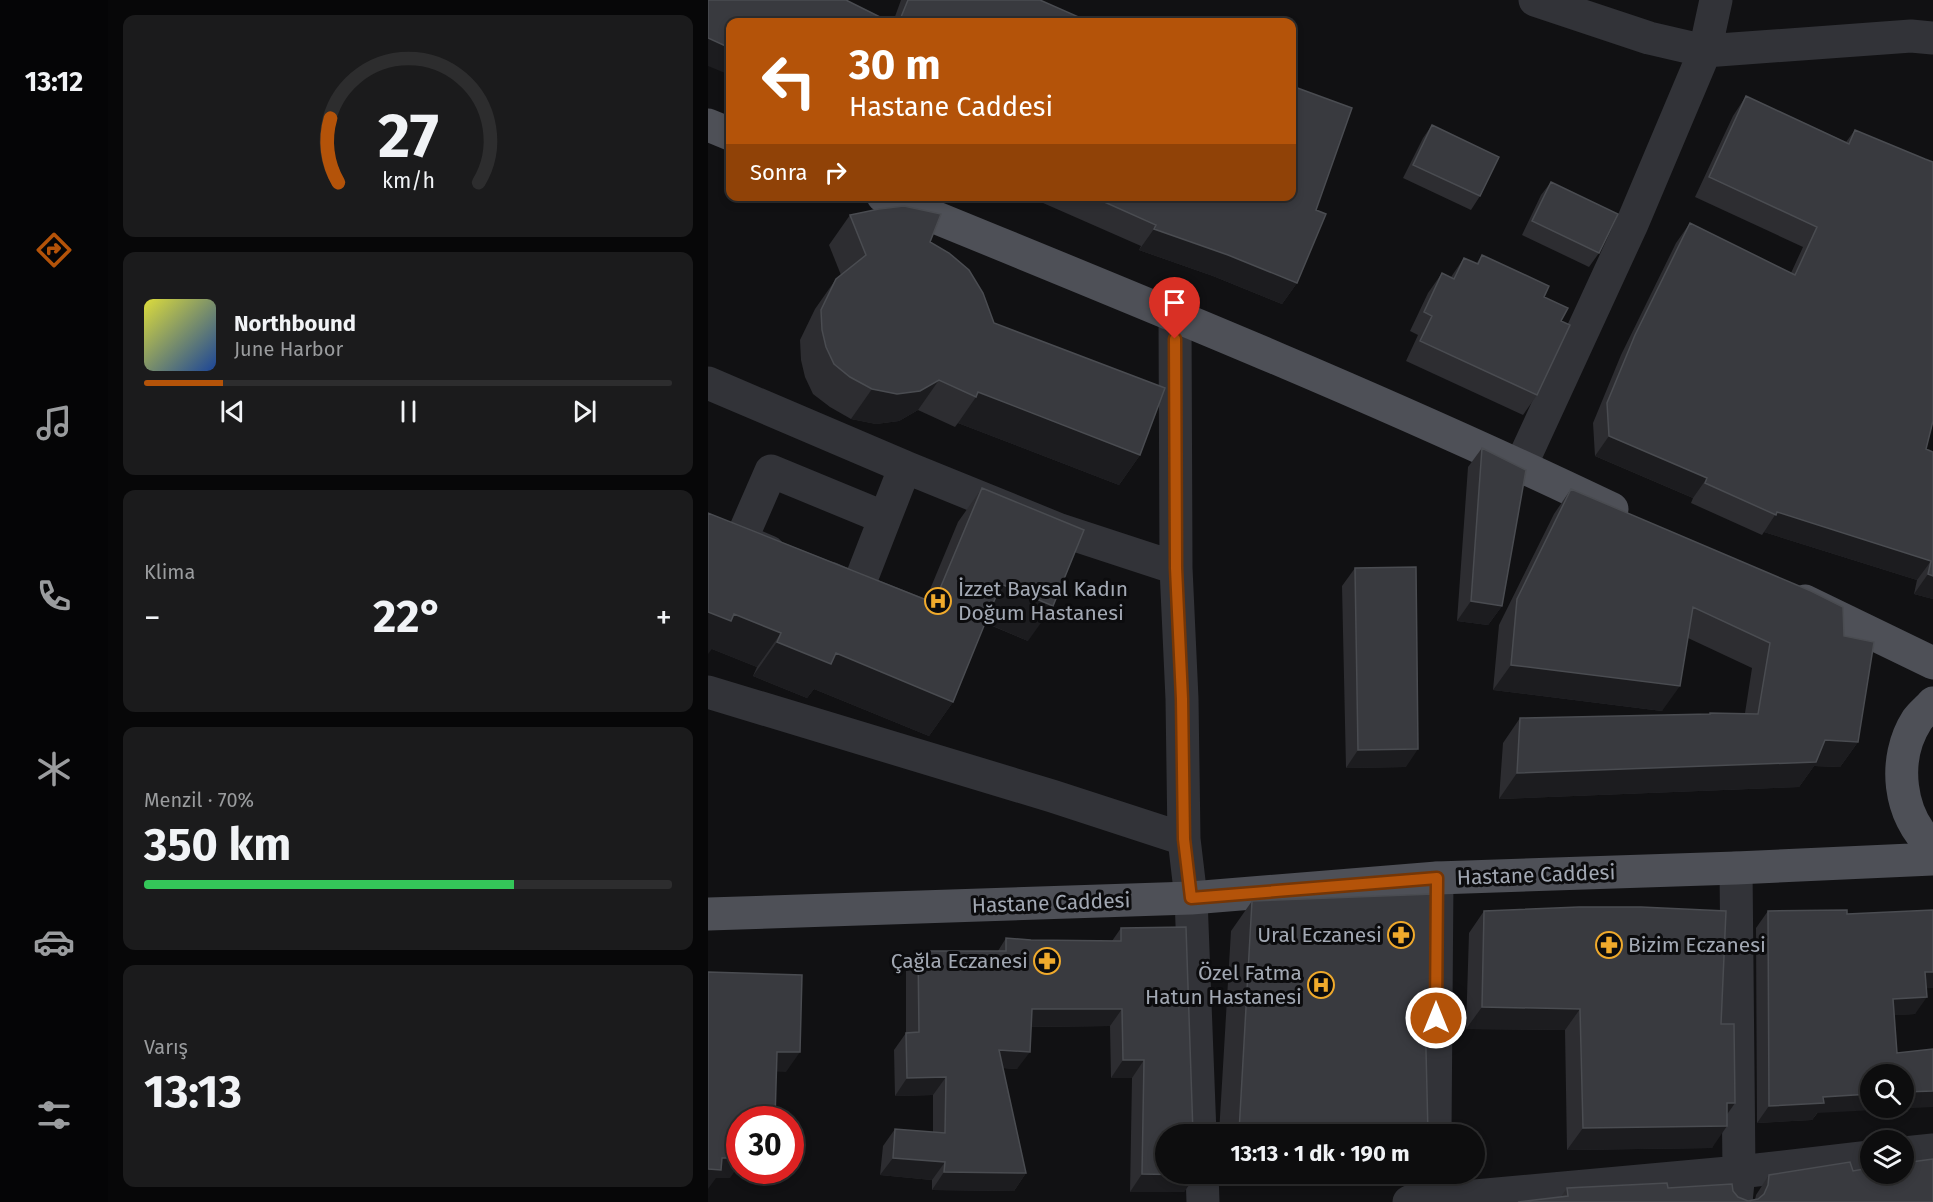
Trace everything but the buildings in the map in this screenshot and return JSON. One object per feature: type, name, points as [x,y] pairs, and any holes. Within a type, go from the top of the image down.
[{"type":"main road","points":[[708,125],[726,132]]},
{"type":"main road","points":[[895,201],[1175,316],[1521,465],[1637,521]]},
{"type":"main road","points":[[1774,587],[1933,663]]},
{"type":"main road","points":[[1933,703],[1917,720],[1905,745],[1901,772],[1903,792],[1911,821],[1933,847]]},
{"type":"main road","name":"Hastane Caddesi","points":[[708,914],[1191,898],[1437,878],[1933,859]]},
{"type":"street","points":[[1535,0],[1649,38],[1705,51],[1911,36],[1933,38]]},
{"type":"street","points":[[1521,465],[1632,224],[1705,51],[1716,0]]},
{"type":"street","points":[[1175,316],[1176,568],[1182,699],[1184,839],[1191,898],[1200,1124]]},
{"type":"street","points":[[708,383],[1060,530],[1176,568]]},
{"type":"street","points":[[885,518],[771,471],[730,535],[857,590],[905,467]]},
{"type":"street","points":[[708,692],[1052,796],[1184,839]]},
{"type":"street","points":[[1736,868],[1738,1187]]},
{"type":"street","points":[[1435,1124],[1437,878]]},
{"type":"street","points":[[1914,1152],[1933,1150]]},
{"type":"street","points":[[1428,1194],[1738,1187],[1860,1159]]},
{"type":"street","points":[[1202,1184],[1203,1202]]},
{"type":"place","name":"İzzet Baysal Kadın Doğum Hastanesi","points":[[938,601]]},
{"type":"place","name":"Ural Eczanesi","points":[[1401,935]]},
{"type":"place","name":"Bizim Eczanesi","points":[[1609,945]]},
{"type":"place","name":"Çağla Eczanesi","points":[[1047,961]]},
{"type":"place","name":"Özel Fatma Hatun Hastanesi","points":[[1321,985]]},
{"type":"route","points":[[1175,339],[1176,568],[1182,699],[1184,839],[1191,898],[1437,878],[1436,1018]]}]
